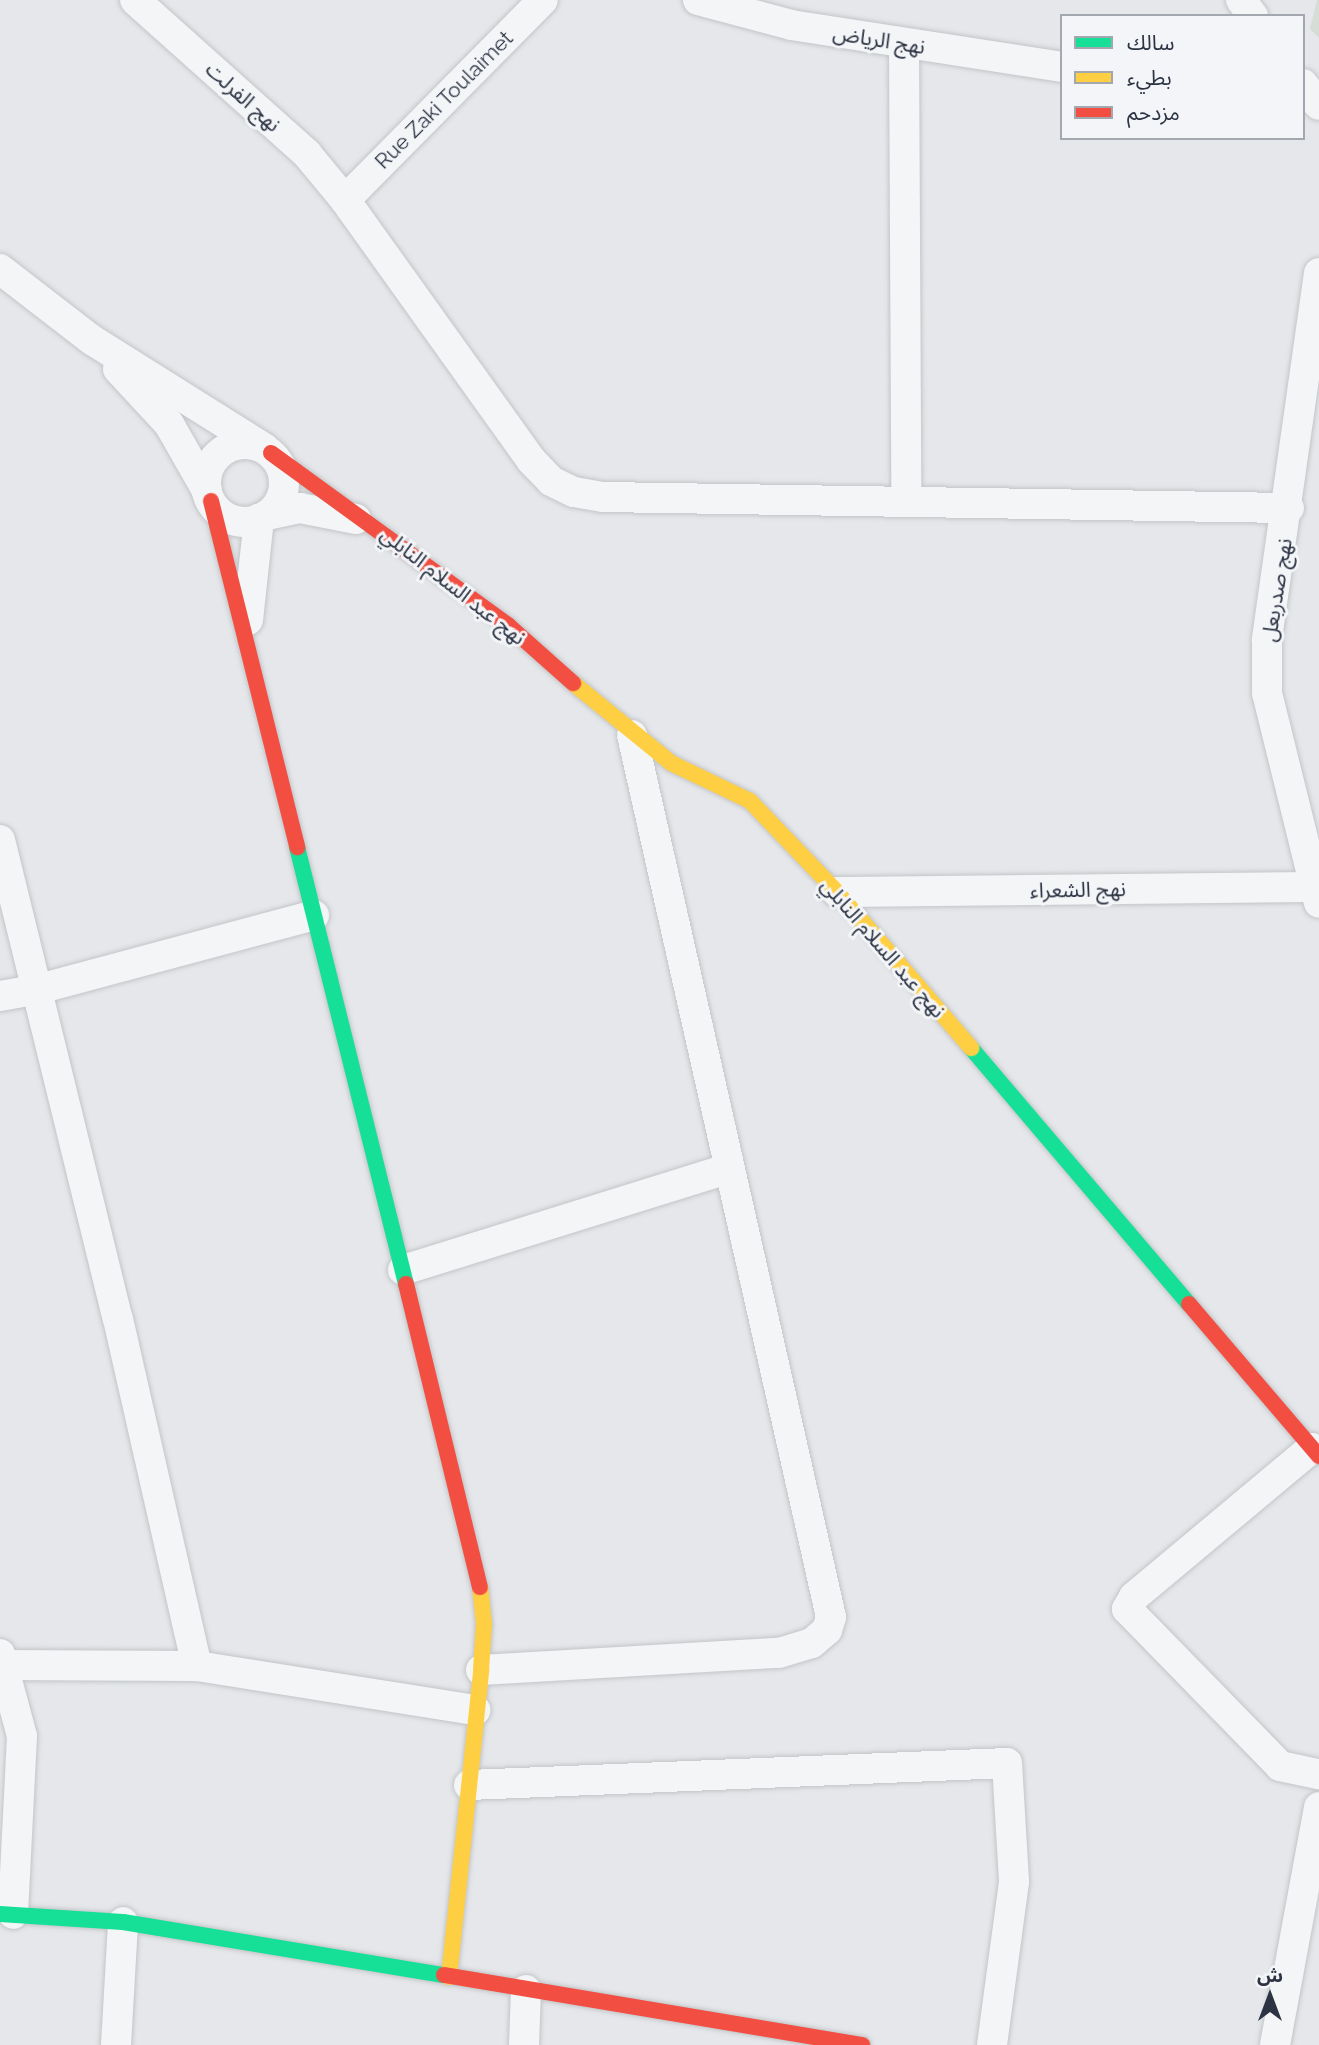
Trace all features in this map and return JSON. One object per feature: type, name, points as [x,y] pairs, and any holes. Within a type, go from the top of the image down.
[{"type":"street","name":"نهج الفرلت","points":[[135,0],[307,154],[345,200],[551,481],[603,497],[1289,508]]},
{"type":"street","name":"Rue Zaki Toulaimet","points":[[345,200],[543,0]]},
{"type":"street","name":"نهج الرياض","points":[[698,0],[779,23],[904,45],[1060,67]]},
{"type":"street","points":[[904,45],[906,500]]},
{"type":"street","points":[[1305,87],[1319,105]]},
{"type":"street","name":"نهج عبد السلام النابلي","points":[[0,270],[92,340],[267,451],[372,524],[509,626],[632,735],[671,763],[750,801],[837,892],[1315,1452]]},
{"type":"street","name":"نهج صدربعل","points":[[1318,893],[1266,693],[1268,640],[1289,508],[1319,273]]},
{"type":"street","name":"نهج عبد السلام النابلي","points":[[92,340],[169,424],[209,496]]},
{"type":"street","points":[[247,641],[263,517],[284,490],[282,470],[267,451],[239,444],[216,456],[209,466],[209,496],[478,1574],[484,1624],[481,1670],[449,1977]]},
{"type":"street","points":[[209,496],[237,521],[263,517]]},
{"type":"street","name":"نهج عبد السلام النابلي","points":[[263,517],[300,508],[325,510],[372,524]]},
{"type":"street","points":[[481,1670],[779,1653],[812,1643],[827,1630],[831,1617],[828,1589],[728,1169],[632,735]]},
{"type":"street","points":[[0,840],[121,1332],[197,1666]]},
{"type":"street","name":"نهج الشعراء","points":[[837,892],[1318,893]]},
{"type":"street","points":[[0,996],[35,990],[314,915]]},
{"type":"street","points":[[403,1270],[728,1169]]},
{"type":"street","points":[[1315,1452],[1134,1597],[1127,1609],[1280,1766],[1319,1774]]},
{"type":"street","points":[[476,1710],[197,1666],[2,1659],[22,1736],[6,1914],[123,1922],[862,2045]]},
{"type":"street","points":[[468,1785],[1007,1763],[1014,1882],[992,2045]]},
{"type":"street","points":[[1275,2045],[1319,1807]]},
{"type":"street","points":[[116,2045],[123,1922]]},
{"type":"street","points":[[524,2045],[526,1990]]},
{"type":"shaded area","points":[[1319,0],[1319,38],[1310,29]]},
{"type":"traffic: fast","points":[[297,847],[406,1284]]},
{"type":"traffic: fast","points":[[971,1048],[1189,1304]]},
{"type":"traffic: fast","points":[[0,1914],[123,1922],[444,1975]]},
{"type":"traffic: slow","points":[[573,683],[671,763],[750,801],[837,892],[971,1048]]},
{"type":"traffic: slow","points":[[449,1977],[481,1670],[484,1624],[480,1587]]},
{"type":"traffic: jam","points":[[271,453],[509,626],[573,683]]},
{"type":"traffic: jam","points":[[211,501],[297,847]]},
{"type":"traffic: jam","points":[[406,1284],[480,1587]]},
{"type":"traffic: jam","points":[[1189,1304],[1319,1456]]},
{"type":"traffic: jam","points":[[444,1975],[862,2045]]}]
